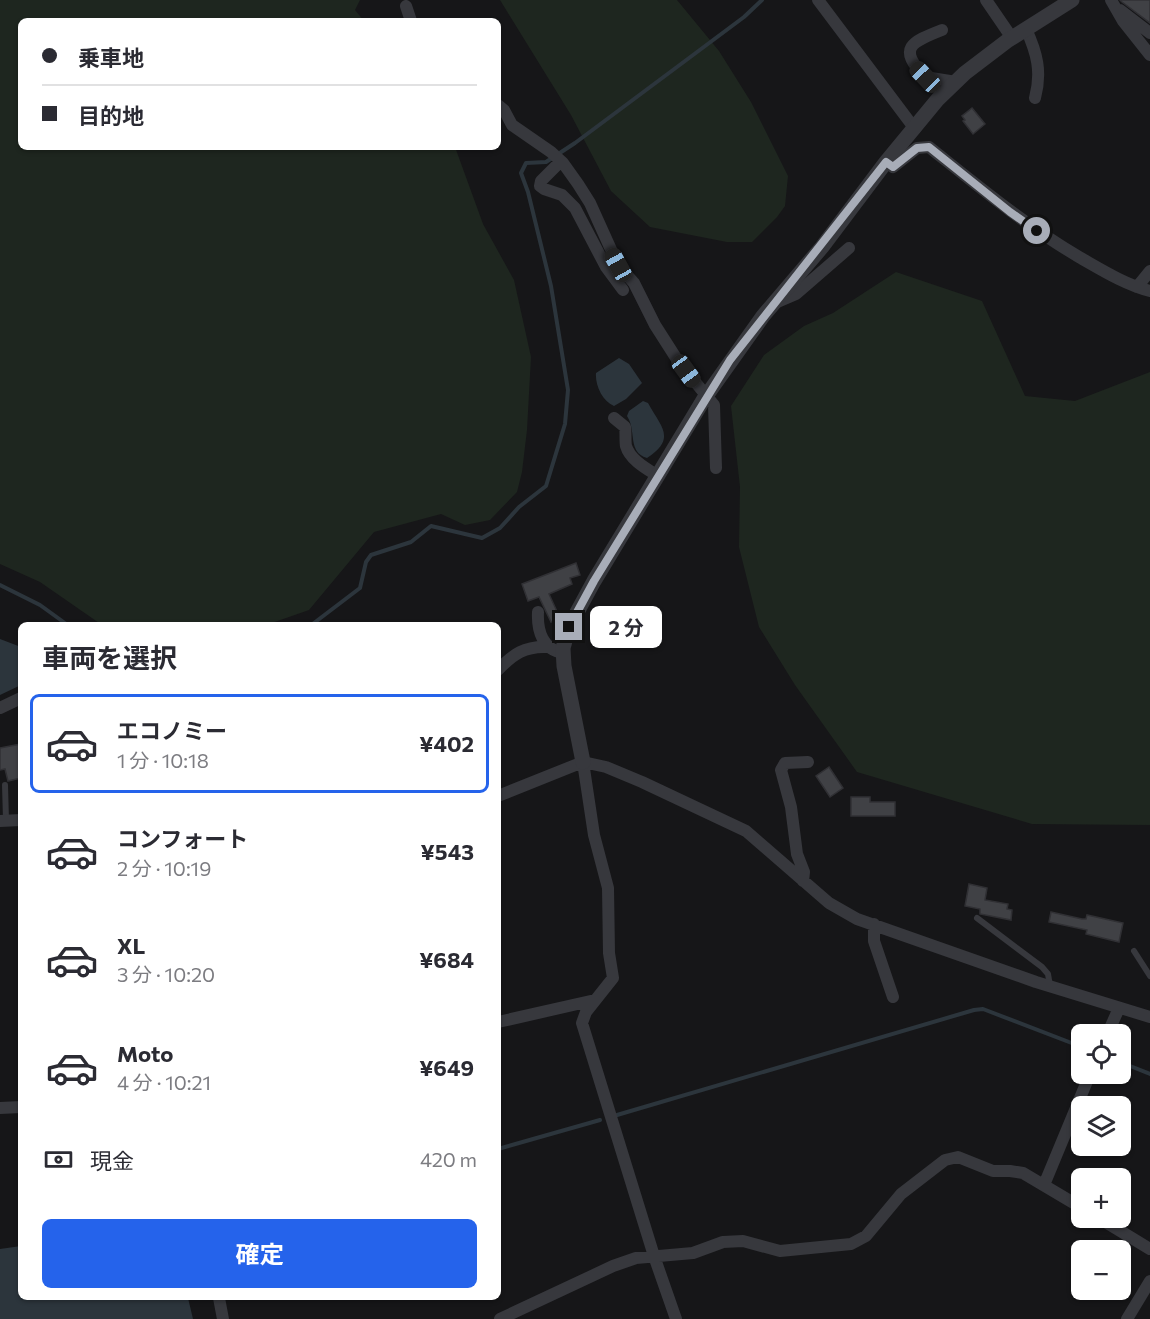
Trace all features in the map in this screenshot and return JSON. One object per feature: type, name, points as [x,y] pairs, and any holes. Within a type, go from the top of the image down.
[{"type":"street","points":[[818,0],[915,129]]},
{"type":"street","points":[[986,0],[1012,38]]},
{"type":"street","points":[[676,1319],[654,1256],[582,1023],[586,1012],[613,978],[609,953],[608,888],[594,835],[563,654],[569,627],[579,606],[706,397],[774,303],[822,247],[886,162],[938,99],[956,82],[1012,38],[1072,0]]},
{"type":"street","points":[[1112,3],[1150,33]]},
{"type":"street","points":[[1112,3],[1150,56]]},
{"type":"street","points":[[406,6],[410,18]]},
{"type":"street","points":[[1026,29],[1039,63],[1039,83],[1035,98]]},
{"type":"street","points":[[942,30],[919,39],[909,51],[909,57],[925,77],[956,82]]},
{"type":"street","points":[[501,108],[512,125],[561,160],[590,203],[611,252],[618,265],[634,283],[655,325],[678,361],[714,405],[716,468]]},
{"type":"street","points":[[886,162],[893,167],[917,148],[929,147],[1010,212],[1050,240],[1104,272],[1150,291]]},
{"type":"street","points":[[561,160],[541,181],[540,186],[562,195],[575,208],[606,267],[623,290]]},
{"type":"street","points":[[774,303],[796,294],[849,248]]},
{"type":"street","points":[[1137,287],[1150,271]]},
{"type":"street","points":[[614,418],[625,427],[626,446],[630,453],[640,464],[658,476]]},
{"type":"street","points":[[538,612],[539,630],[546,646],[552,652],[563,654]]},
{"type":"street","points":[[501,667],[530,646],[546,646]]},
{"type":"street","points":[[0,708],[18,699]]},
{"type":"street","points":[[501,795],[583,762],[606,767],[746,831],[829,903],[857,919],[1050,986],[1150,1017]]},
{"type":"street","points":[[803,880],[804,872],[797,854],[791,807],[781,770],[784,763],[808,762]]},
{"type":"street","points":[[3,821],[18,820]]},
{"type":"street","points":[[874,924],[874,941],[893,997]]},
{"type":"street","points":[[501,1021],[595,1000]]},
{"type":"street","points":[[1112,1024],[1119,1008]]},
{"type":"street","points":[[1044,1185],[1086,1084]]},
{"type":"street","points":[[0,1108],[18,1107]]},
{"type":"street","points":[[500,1319],[613,1266],[636,1258],[693,1253],[723,1242],[743,1241],[780,1251],[851,1244],[866,1236],[912,1184],[951,1158],[958,1157],[993,1172],[1023,1173],[1071,1201]]},
{"type":"street","points":[[1115,1228],[1150,1249]]},
{"type":"street","points":[[1127,1319],[1150,1281]]},
{"type":"street","points":[[219,1300],[223,1319]]},
{"type":"street","points":[[1135,1306],[1138,1319]]},
{"type":"lane","points":[[3,821],[5,785]]},
{"type":"lane","points":[[977,918],[1042,967],[1048,974],[1050,986]]},
{"type":"lane","points":[[1134,951],[1150,976]]},
{"type":"shaded area","points":[[0,0],[360,0],[355,10],[362,18],[18,18],[18,150],[456,150],[483,224],[514,280],[531,357],[527,430],[517,492],[490,520],[465,525],[441,514],[374,532],[309,610],[275,622],[98,622],[40,582],[0,564]]},
{"type":"shaded area","points":[[500,0],[677,0],[719,51],[751,102],[788,176],[785,206],[777,217],[752,242],[727,242],[650,227],[611,191],[571,115]]},
{"type":"shaded area","points":[[896,272],[982,301],[1025,396],[1075,401],[1150,372],[1150,825],[1032,824],[857,772],[795,685],[759,627],[739,547],[740,487],[731,406],[764,355],[804,326],[833,313]]},
{"type":"shaded area","points":[[619,358],[629,364],[642,383],[626,399],[614,406],[600,392],[596,373]]},
{"type":"shaded area","points":[[643,401],[648,403],[664,432],[662,444],[647,458],[637,451],[627,416],[629,411]]},
{"type":"shaded area","points":[[0,639],[18,646],[18,686],[0,695]]},
{"type":"shaded area","points":[[18,1246],[18,1300],[188,1300],[193,1319],[0,1319],[0,1249]]},
{"type":"building","points":[[1120,0],[1150,0],[1150,23],[1122,2]]},
{"type":"building","points":[[972,108],[985,124],[973,134],[962,116]]},
{"type":"building","points":[[576,563],[580,575],[570,578],[572,584],[549,594],[560,618],[551,622],[539,597],[528,601],[522,584]]},
{"type":"building","points":[[18,745],[18,779],[8,781],[5,769],[0,770],[0,748]]},
{"type":"building","points":[[829,767],[843,788],[830,797],[816,776]]},
{"type":"building","points":[[851,797],[870,797],[870,802],[895,802],[895,816],[851,816]]},
{"type":"building","points":[[969,884],[987,888],[985,900],[1008,904],[1007,909],[1012,910],[1011,920],[980,914],[980,909],[965,906]]},
{"type":"building","points":[[1051,912],[1082,919],[1086,919],[1087,915],[1123,923],[1119,942],[1086,934],[1087,930],[1049,922]]},
{"type":"waterway","points":[[315,622],[360,588],[366,562],[371,555],[411,542],[431,526],[482,538],[500,528],[519,507],[546,486],[565,424],[568,390],[551,286],[528,192],[521,173],[526,163],[546,162],[575,143],[744,17],[762,0]]},
{"type":"waterway","points":[[0,585],[40,605],[63,622]]},
{"type":"waterway","points":[[617,1115],[974,1010],[983,1009],[1071,1043]]},
{"type":"waterway","points":[[1131,1066],[1150,1074]]},
{"type":"waterway","points":[[501,1148],[600,1120]]},
{"type":"route","points":[[569,627],[594,581],[730,360],[763,316],[831,236],[886,162],[893,167],[917,148],[929,147],[1037,231]]}]
